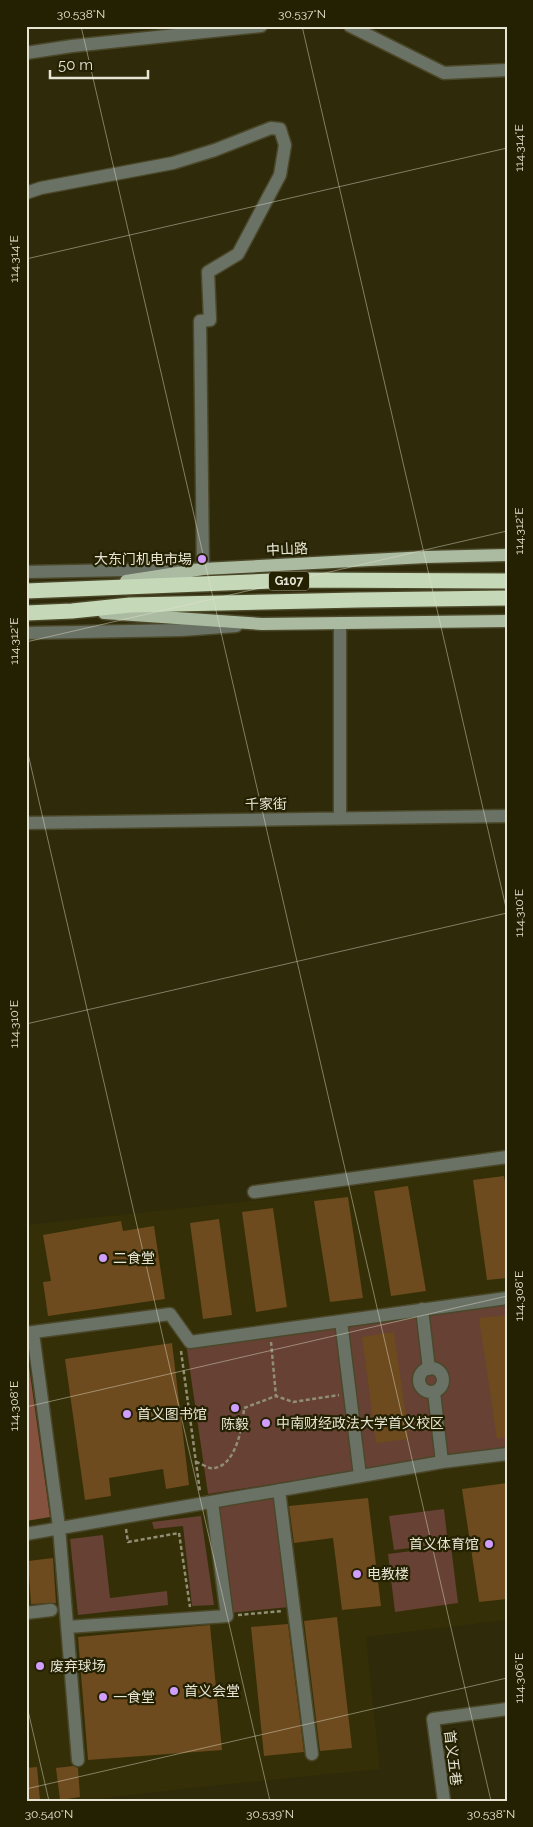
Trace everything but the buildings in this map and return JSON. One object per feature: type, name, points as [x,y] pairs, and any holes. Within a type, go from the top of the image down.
[{"type":"highway","name":"中山路","points":[[26,591],[297,580],[507,581]]},
{"type":"highway","name":"G107","points":[[26,612],[72,611],[130,606],[507,598]]},
{"type":"main road","name":"中山路","points":[[71,590],[203,569],[507,555]]},
{"type":"main road","points":[[72,611],[139,614],[262,624],[507,621]]},
{"type":"street","points":[[26,53],[72,46],[261,26]]},
{"type":"street","points":[[350,26],[444,73],[507,70]]},
{"type":"street","points":[[26,193],[41,188],[173,163],[215,150],[271,128],[280,129],[285,145],[280,175],[238,254],[208,272],[210,320],[200,321],[203,569],[26,572]]},
{"type":"street","points":[[340,623],[340,818]]},
{"type":"street","points":[[26,633],[182,630],[262,624]]},
{"type":"street","name":"千家街","points":[[26,823],[507,816]]},
{"type":"street","points":[[254,1192],[507,1157]]},
{"type":"street","points":[[78,1760],[59,1527],[30,1333],[170,1314],[190,1342],[507,1298]]},
{"type":"street","points":[[422,1309],[429,1369],[436,1370],[442,1376],[442,1385],[434,1392],[442,1462]]},
{"type":"street","points":[[341,1320],[360,1476]]},
{"type":"street","points":[[26,1534],[442,1462],[507,1454]]},
{"type":"street","points":[[279,1490],[312,1754]]},
{"type":"street","points":[[67,1627],[227,1616],[207,1503]]},
{"type":"street","points":[[26,1613],[51,1610]]},
{"type":"street","name":"首义五巷","points":[[444,1801],[433,1719],[507,1710]]},
{"type":"path","points":[[177,1324],[196,1462],[207,1503]]},
{"type":"path","points":[[270,1330],[276,1396]]},
{"type":"path","points":[[196,1462],[210,1468],[221,1466],[232,1457],[243,1422],[244,1408],[276,1396],[293,1402],[350,1393]]},
{"type":"path","points":[[124,1516],[128,1542],[179,1533],[191,1618]]},
{"type":"path","points":[[227,1616],[294,1610]]},
{"type":"shaded area","name":"中南财经政法大学首义校区","points":[[507,1164],[507,1620],[366,1637],[380,1769],[104,1798],[100,1801],[26,1801],[26,1225],[276,1198]]},
{"type":"shaded area","points":[[507,1298],[507,1448],[208,1494],[186,1343]]},
{"type":"shaded area","points":[[26,1345],[50,1517],[26,1521]]},
{"type":"shaded area","points":[[277,1496],[289,1607],[229,1613],[216,1505]]},
{"type":"shaded area","points":[[444,1509],[448,1543],[394,1550],[389,1516]]},
{"type":"shaded area","points":[[201,1516],[214,1605],[192,1606],[183,1526],[154,1529],[152,1522]]},
{"type":"shaded area","points":[[103,1535],[110,1598],[167,1591],[168,1605],[78,1615],[70,1539]]},
{"type":"shaded area","points":[[451,1546],[458,1603],[395,1612],[388,1554]]},
{"type":"place","name":"大东门机电市場","points":[[202,559]]},
{"type":"place","name":"二食堂","points":[[103,1258]]},
{"type":"place","name":"陈毅","points":[[235,1408]]},
{"type":"place","name":"首义图书馆","points":[[127,1414]]},
{"type":"place","name":"中南财经政法大学首义校区","points":[[266,1423]]},
{"type":"place","name":"首义体育馆","points":[[489,1544]]},
{"type":"place","name":"电教楼","points":[[357,1574]]},
{"type":"place","name":"废弃球场","points":[[40,1666]]},
{"type":"place","name":"首义会堂","points":[[174,1691]]},
{"type":"place","name":"一食堂","points":[[103,1697]]}]
